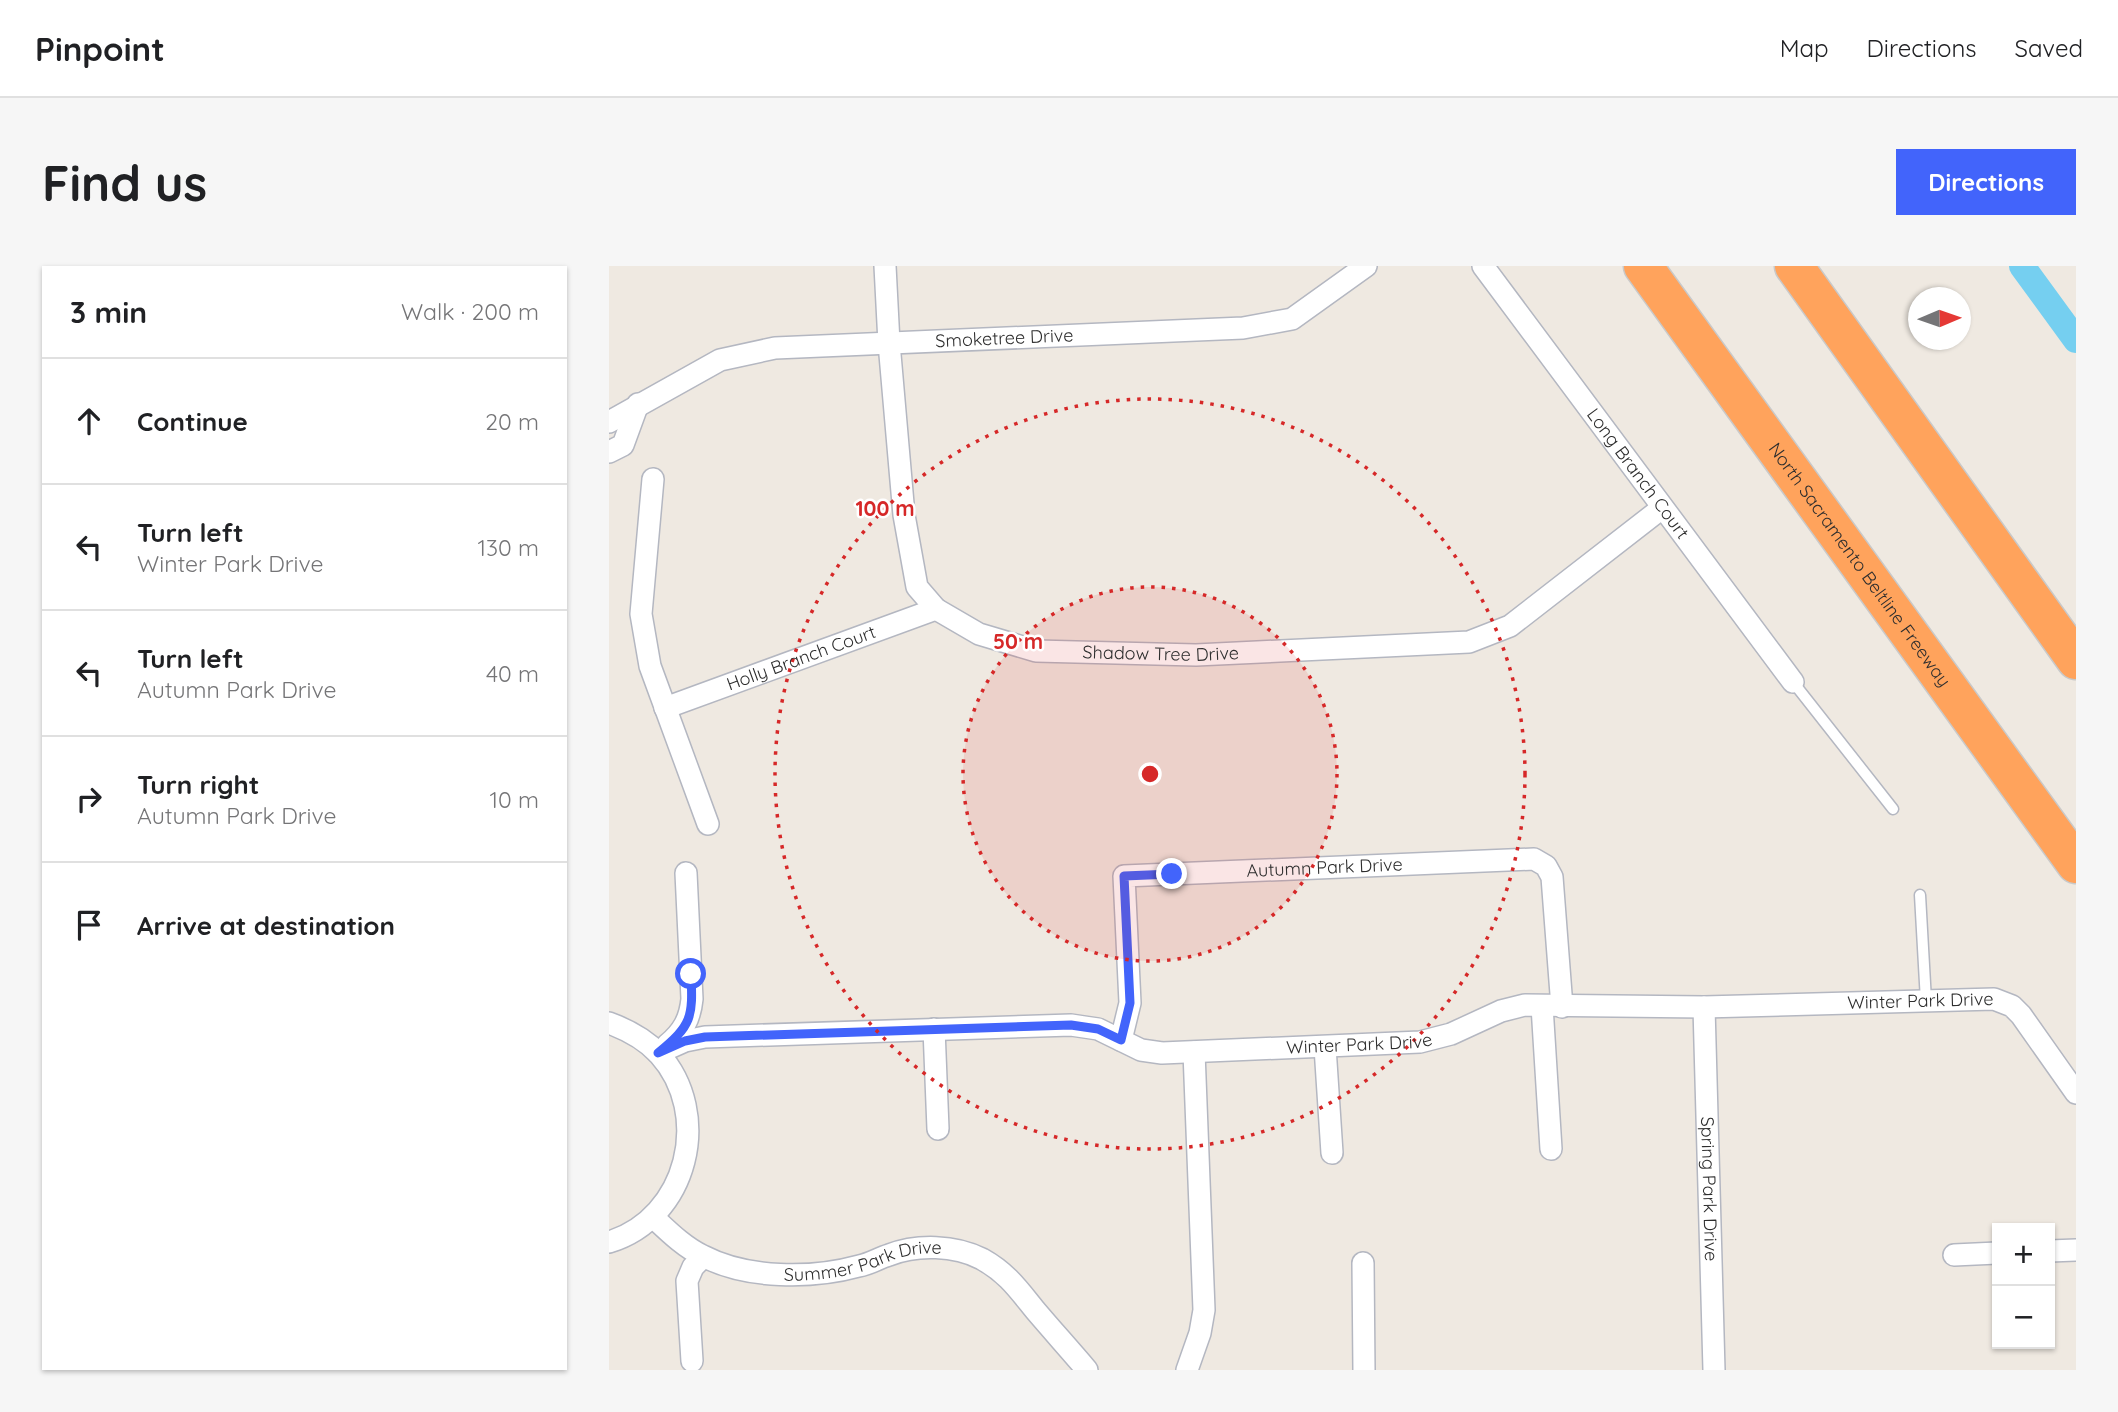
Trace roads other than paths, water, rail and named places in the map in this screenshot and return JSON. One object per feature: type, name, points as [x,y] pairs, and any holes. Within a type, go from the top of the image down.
[{"type":"highway","name":"North Sacramento Beltline Freeway","points":[[1643,266],[2076,864]]},
{"type":"highway","points":[[1794,266],[2076,660]]},
{"type":"highway","points":[[1906,422],[2076,631]]},
{"type":"highway","points":[[2012,775],[2076,882]]},
{"type":"street","name":"Shadow Tree Drive","points":[[885,266],[904,515],[917,587],[936,609],[979,634],[1037,651],[1196,655],[1469,642],[1510,626],[1662,508]]},
{"type":"street","name":"Smoketree Drive","points":[[609,422],[720,360],[775,348],[1243,328],[1292,319],[1366,266]]},
{"type":"street","name":"Long Branch Court","points":[[1483,266],[1793,682]]},
{"type":"street","name":"Smoketree Drive","points":[[609,411],[638,404]]},
{"type":"street","points":[[609,452],[623,445],[638,404]]},
{"type":"street","points":[[653,479],[641,614],[650,667],[708,824]]},
{"type":"street","name":"Holly Branch Court","points":[[665,708],[936,609]]},
{"type":"street","name":"Autumn Park Drive","points":[[1121,1040],[1130,1003],[1124,876],[1534,859],[1546,866],[1552,877],[1552,1006]]},
{"type":"street","points":[[658,1053],[681,1034],[690,1014],[692,999],[686,873]]},
{"type":"street","name":"Winter Park Drive","points":[[658,1053],[685,1041],[705,1037],[1071,1025],[1098,1029],[1141,1050],[1162,1053],[1325,1047],[1420,1042],[1451,1034],[1501,1011],[1525,1006],[1704,1007],[1994,999],[2012,1006],[2021,1015],[2076,1093]]},
{"type":"street","points":[[1551,1149],[1552,1006]]},
{"type":"street","name":"Spring Park Drive","points":[[1704,1007],[1714,1370]]},
{"type":"street","points":[[609,1023],[643,1040],[658,1053],[682,1093],[687,1121],[687,1150],[680,1178],[671,1195],[653,1217],[619,1239],[609,1242]]},
{"type":"street","points":[[934,1029],[938,1129]]},
{"type":"street","points":[[1325,1047],[1332,1153]]},
{"type":"street","points":[[1187,1370],[1200,1333],[1204,1310],[1194,1052]]},
{"type":"street","name":"Summer Park Drive","points":[[653,1217],[703,1257],[772,1274],[815,1274],[857,1267],[889,1254],[920,1248],[951,1249],[980,1258],[1006,1275],[1021,1290],[1087,1370]]},
{"type":"street","points":[[2055,1251],[2076,1250]]},
{"type":"street","points":[[1954,1255],[1992,1253]]},
{"type":"street","points":[[692,1361],[687,1281],[692,1267],[703,1257]]},
{"type":"street","points":[[1363,1262],[1364,1370]]},
{"type":"lane","points":[[1793,682],[1893,809]]},
{"type":"lane","points":[[1920,895],[1926,1001]]},
{"type":"waterway","points":[[2022,266],[2076,340]]}]
